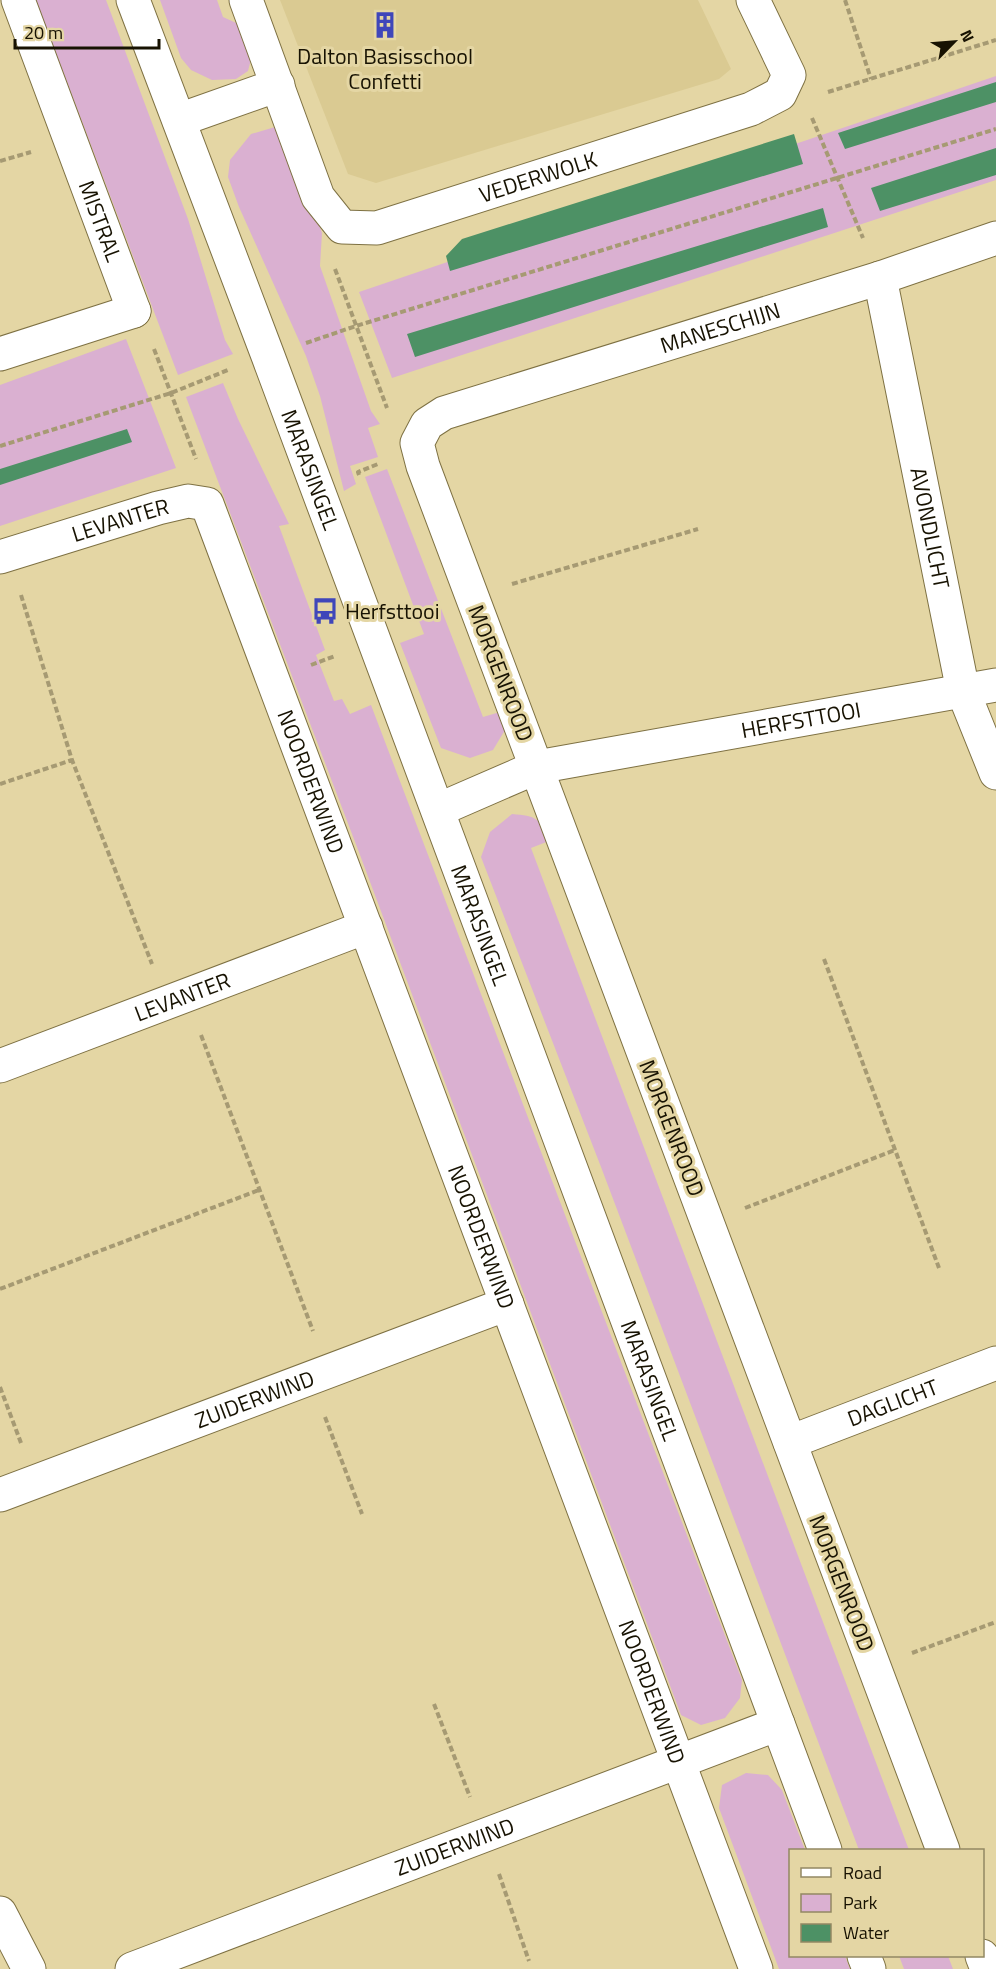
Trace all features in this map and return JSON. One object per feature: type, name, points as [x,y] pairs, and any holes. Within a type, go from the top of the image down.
[{"type":"street","name":"MISTRAL","points":[[18,0],[134,311]]},
{"type":"street","name":"MARASINGEL","points":[[133,0],[438,810],[824,1849]]},
{"type":"street","points":[[246,0],[318,196],[342,227]]},
{"type":"street","points":[[753,0],[797,87]]},
{"type":"street","points":[[179,120],[278,85]]},
{"type":"street","name":"VEDERWOLK","points":[[342,227],[377,228],[752,109],[797,87]]},
{"type":"street","name":"MANESCHIJN","points":[[433,423],[996,238]]},
{"type":"street","name":"AVONDLICHT","points":[[880,278],[963,691],[996,773]]},
{"type":"street","points":[[0,354],[134,311]]},
{"type":"street","name":"MORGENROOD","points":[[433,423],[417,443],[423,466],[942,1849]]},
{"type":"street","name":"LEVANTER","points":[[4,556],[158,508],[188,501],[207,504]]},
{"type":"street","name":"NOORDERWIND","points":[[207,504],[680,1761],[756,1969]]},
{"type":"street","name":"HERFSTTOOI","points":[[438,810],[537,767],[996,685]]},
{"type":"street","name":"LEVANTER","points":[[0,1066],[366,927]]},
{"type":"street","name":"ZUIDERWIND","points":[[0,1496],[507,1304]]},
{"type":"street","name":"DAGLICHT","points":[[790,1442],[996,1363]]},
{"type":"street","name":"ZUIDERWIND","points":[[132,1969],[778,1724]]},
{"type":"street","points":[[0,1913],[28,1969]]},
{"type":"path","points":[[845,0],[871,79]]},
{"type":"path","points":[[880,278],[797,87],[871,79],[996,39]]},
{"type":"path","points":[[0,446],[171,393],[356,326],[996,129]]},
{"type":"path","points":[[342,227],[334,264],[389,414],[433,423]]},
{"type":"path","points":[[134,311],[146,329],[171,393],[202,476],[207,504]]},
{"type":"path","points":[[472,596],[698,529]]},
{"type":"path","points":[[4,556],[72,760],[259,1190],[362,1514]]},
{"type":"path","points":[[0,784],[72,760]]},
{"type":"path","points":[[824,959],[939,1268]]},
{"type":"path","points":[[707,1222],[896,1150]]},
{"type":"path","points":[[0,1289],[259,1190]]},
{"type":"path","points":[[0,1387],[35,1482]]},
{"type":"path","points":[[874,1667],[996,1622]]},
{"type":"shaded area","points":[[280,0],[698,0],[731,69],[719,79],[376,183],[348,174]]},
{"type":"green space","points":[[36,0],[106,0],[188,219],[225,340],[233,354],[178,375]]},
{"type":"green space","points":[[160,0],[217,0],[223,17],[245,27],[254,47],[248,71],[236,79],[212,80],[191,70],[181,58]]},
{"type":"green space","points":[[996,76],[996,180],[392,378],[359,292]]},
{"type":"green space","points":[[275,127],[285,132],[322,233],[320,266],[371,411],[380,424],[368,428],[378,457],[350,466],[356,484],[344,491],[320,396],[306,356],[239,207],[228,177],[230,160],[251,134]]},
{"type":"green space","points":[[126,339],[176,468],[0,526],[0,385]]},
{"type":"green space","points":[[223,383],[289,524],[279,526],[325,650],[316,655],[334,701],[342,699],[350,714],[371,705],[742,1680],[740,1698],[725,1718],[701,1725],[681,1715],[360,855],[186,397]]},
{"type":"green space","points":[[387,469],[483,717],[500,712],[505,730],[493,750],[470,758],[441,748],[400,643],[424,634],[365,477]]},
{"type":"green space","points":[[512,814],[532,817],[540,823],[546,833],[549,841],[531,848],[909,1849],[859,1849],[601,1167],[481,857],[490,832]]},
{"type":"green space","points":[[746,1773],[768,1775],[782,1790],[805,1849],[789,1849],[789,1957],[845,1957],[850,1969],[779,1969],[719,1808],[722,1785]]},
{"type":"green space","points":[[899,1957],[948,1957],[953,1969],[904,1969]]},
{"type":"water","points":[[996,82],[996,102],[845,149],[838,133]]},
{"type":"water","points":[[794,134],[803,164],[450,271],[446,256],[462,239]]},
{"type":"water","points":[[996,148],[996,175],[880,211],[871,188]]},
{"type":"water","points":[[823,208],[828,227],[415,357],[407,334]]},
{"type":"water","points":[[127,429],[132,442],[0,485],[0,469]]},
{"type":"place","name":"Dalton Basisschool Confetti","points":[[385,25]]},
{"type":"place","name":"Herfsttooi","points":[[325,611]]}]
